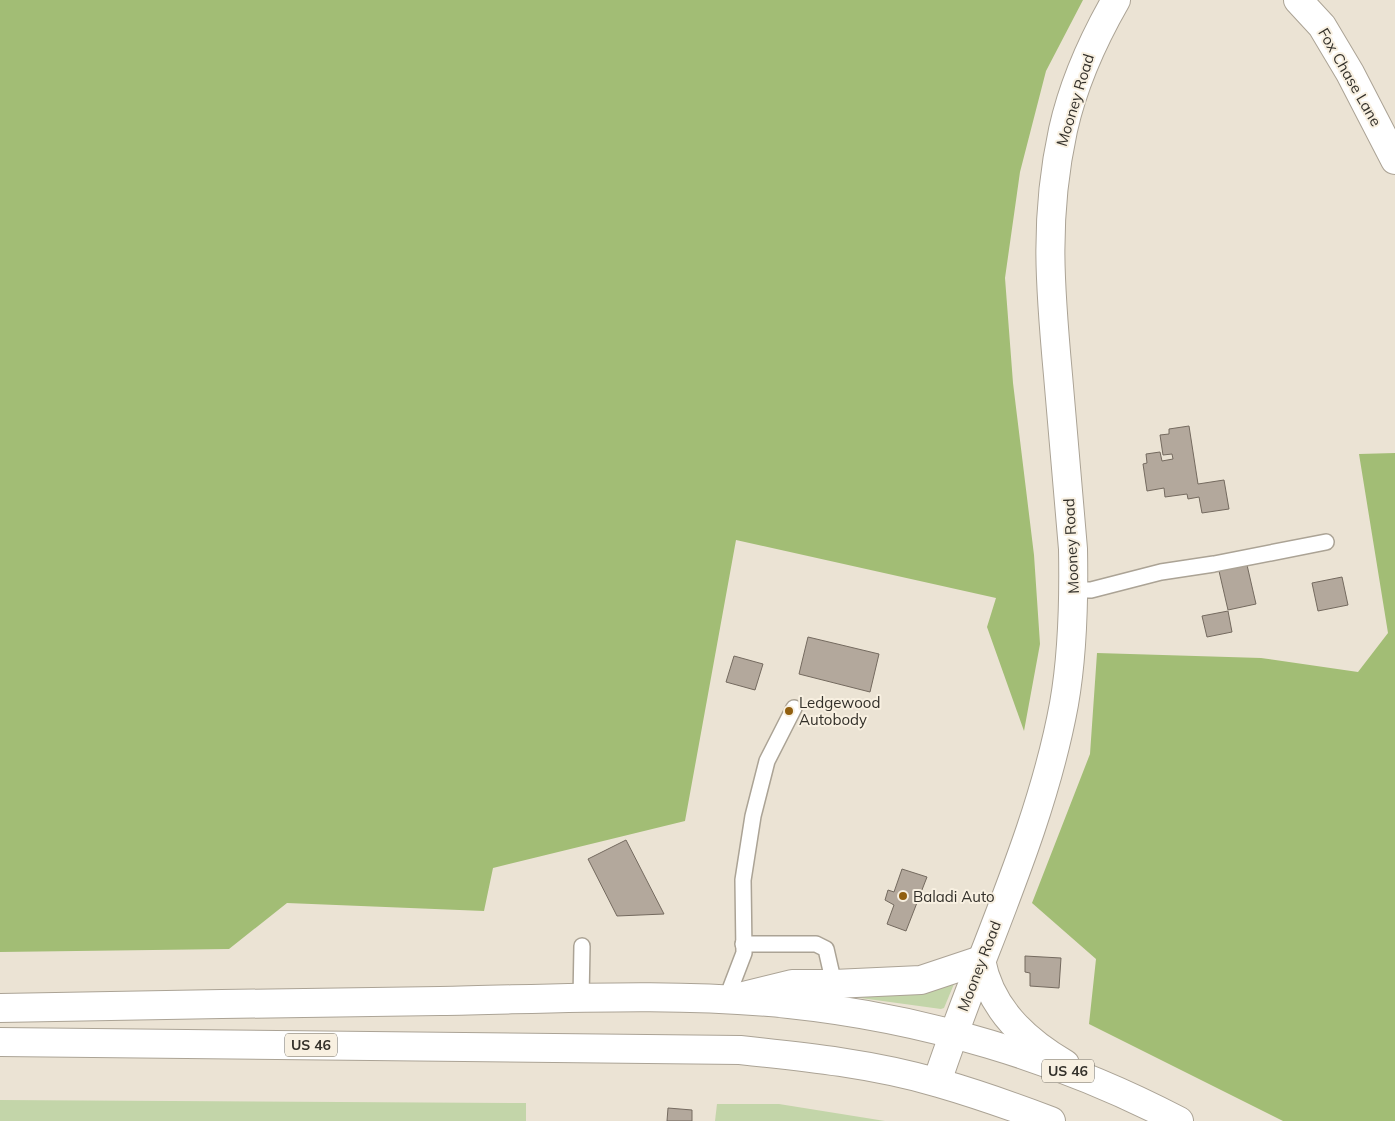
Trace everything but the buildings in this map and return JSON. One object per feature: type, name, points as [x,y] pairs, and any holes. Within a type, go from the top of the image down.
[{"type":"main road","name":"Mooney Road","points":[[937,1082],[1024,846],[1054,750],[1064,704],[1072,649],[1073,549],[1049,275],[1050,226],[1055,176],[1064,128],[1086,62],[1116,0]]},
{"type":"main road","name":"Fox Chase Lane","points":[[1298,0],[1322,26],[1346,65],[1395,160]]},
{"type":"main road","points":[[726,1000],[792,984],[921,980],[981,960],[985,980],[992,996],[1016,1027],[1033,1044],[1089,1079]]},
{"type":"main road","name":"US 46","points":[[0,1008],[581,999],[726,1000],[812,1008],[953,1035],[1034,1059],[1089,1079],[1179,1121]]},
{"type":"main road","name":"US 46","points":[[0,1042],[740,1050],[836,1061],[937,1082],[1050,1121]]},
{"type":"lane","points":[[1074,590],[1091,590],[1161,572],[1214,564],[1326,542]]},
{"type":"lane","points":[[726,1000],[744,953],[743,880],[753,816],[767,761],[794,708]]},
{"type":"lane","points":[[743,944],[816,944],[826,949],[834,984]]},
{"type":"lane","points":[[581,999],[582,946]]},
{"type":"green space","points":[[0,0],[1083,0],[1046,71],[1020,172],[1005,278],[1013,383],[1034,555],[1040,644],[1024,731],[987,627],[996,598],[736,540],[685,821],[493,868],[484,911],[287,903],[229,949],[0,952]]},
{"type":"green space","points":[[1395,453],[1395,1121],[1283,1121],[1089,1024],[1096,959],[1032,903],[1090,754],[1097,653],[1261,658],[1358,672],[1388,633],[1359,454]]},
{"type":"green space","points":[[954,984],[944,1008],[941,1009],[846,996],[939,988]]},
{"type":"green space","points":[[0,1100],[526,1103],[526,1121],[0,1121]]},
{"type":"green space","points":[[717,1104],[779,1104],[885,1121],[715,1121]]},
{"type":"place","name":"Ledgewood Autobody","points":[[789,711]]},
{"type":"place","name":"Baladi Auto","points":[[903,896]]}]
